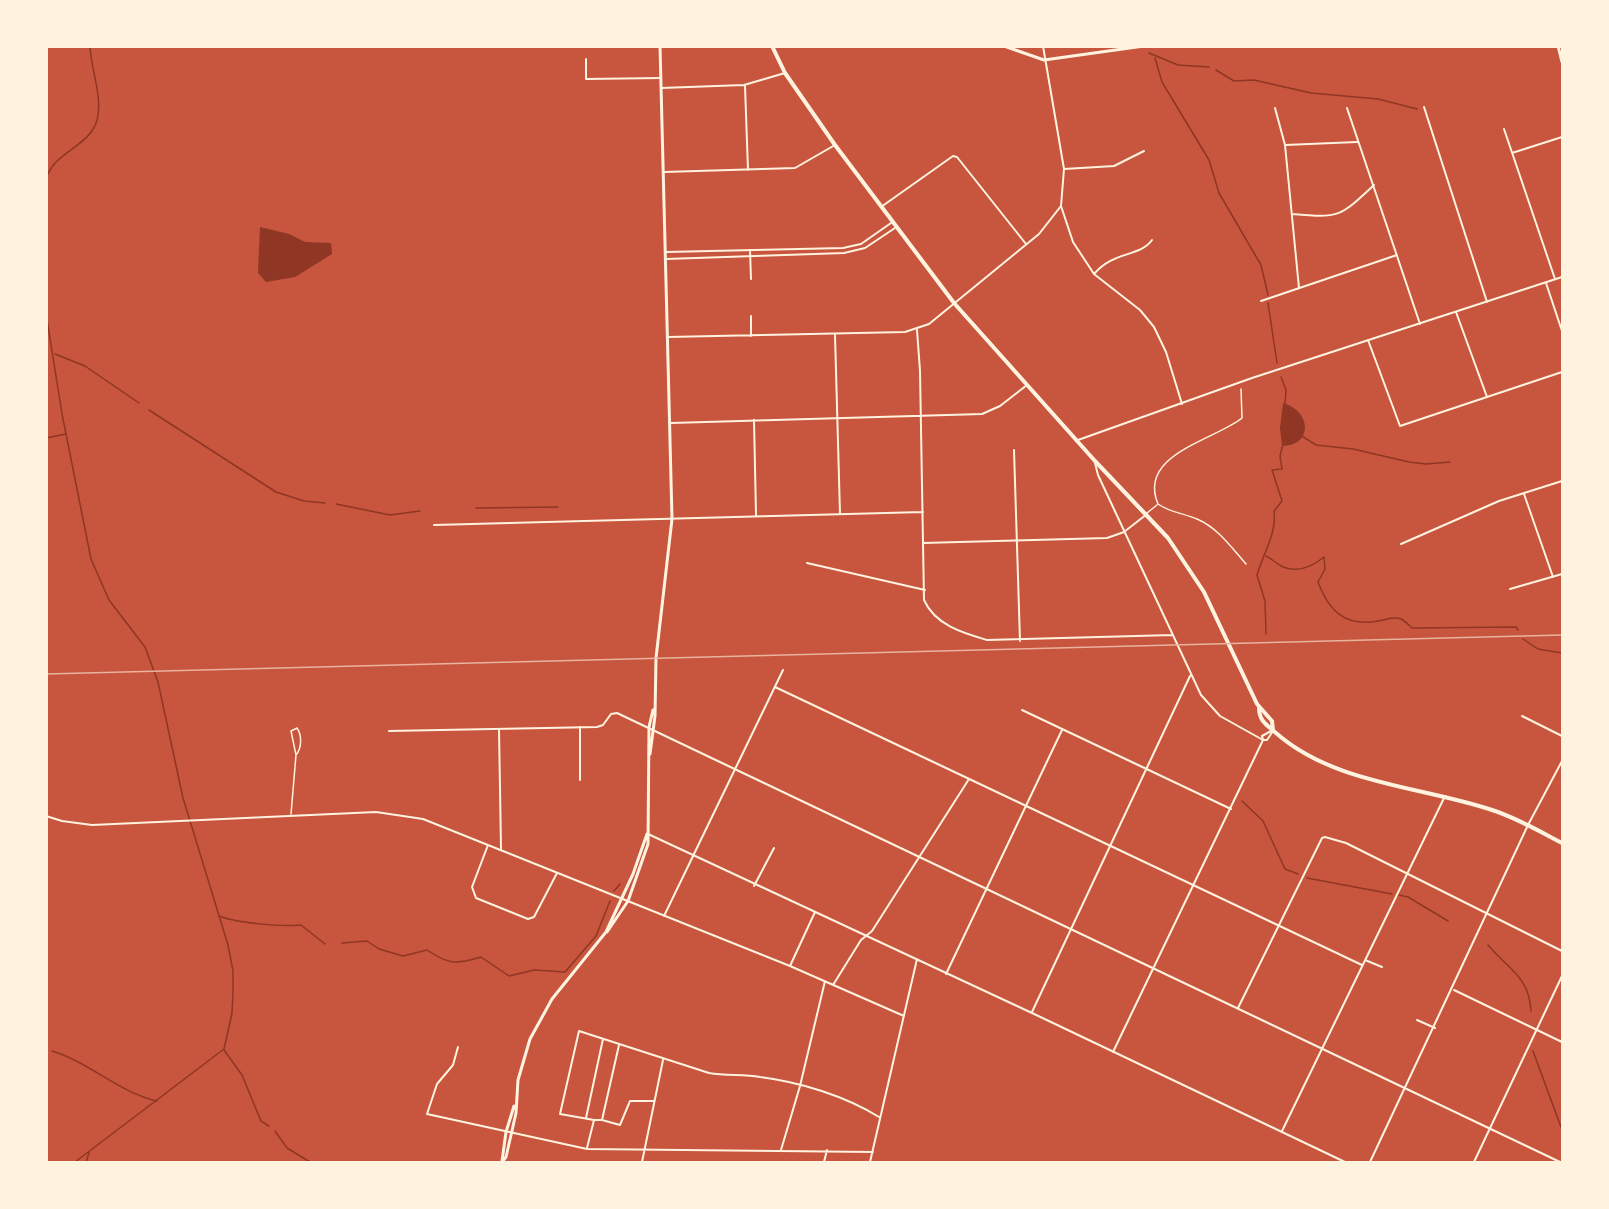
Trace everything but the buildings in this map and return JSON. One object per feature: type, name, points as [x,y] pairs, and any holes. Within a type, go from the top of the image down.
[{"type":"main road","points":[[772,46],[785,73],[835,145],[891,223],[954,303],[1095,461],[1168,538],[1204,592],[1259,708],[1272,721],[1273,730],[1295,750],[1322,764],[1346,773],[1445,796],[1492,810],[1563,843]]},
{"type":"street","points":[[606,932],[611,929],[628,901],[648,844],[646,834],[650,727],[661,598],[672,519],[660,46]]},
{"type":"street","points":[[1004,46],[1044,60],[1144,46]]},
{"type":"street","points":[[1043,46],[1064,169],[1062,206],[1073,242],[1094,273],[1140,310],[1154,327],[1166,352],[1182,404]]},
{"type":"street","points":[[1558,46],[1563,62]]},
{"type":"street","points":[[586,59],[586,79],[661,78]]},
{"type":"street","points":[[661,88],[744,85],[785,73]]},
{"type":"street","points":[[744,85],[748,170]]},
{"type":"street","points":[[1424,107],[1487,302]]},
{"type":"street","points":[[1275,108],[1285,145],[1299,288]]},
{"type":"street","points":[[1347,108],[1420,324]]},
{"type":"street","points":[[1504,129],[1555,279]]},
{"type":"street","points":[[1512,153],[1563,137]]},
{"type":"street","points":[[1285,145],[1359,142]]},
{"type":"street","points":[[664,172],[795,168],[835,145]]},
{"type":"street","points":[[1064,169],[1114,166],[1144,152]]},
{"type":"street","points":[[880,207],[952,156],[957,157],[1026,244]]},
{"type":"street","points":[[1292,214],[1336,215],[1345,212],[1374,185]]},
{"type":"street","points":[[668,337],[835,335],[917,330],[930,324],[1026,244],[1050,222],[1062,206]]},
{"type":"street","points":[[666,252],[852,247],[871,238],[891,223]]},
{"type":"street","points":[[666,259],[852,252],[865,248],[895,228]]},
{"type":"street","points":[[1094,273],[1104,262],[1144,249],[1152,240]]},
{"type":"street","points":[[750,250],[751,279]]},
{"type":"street","points":[[1261,301],[1397,255]]},
{"type":"street","points":[[1078,440],[1368,340],[1563,277]]},
{"type":"street","points":[[1545,282],[1563,331]]},
{"type":"street","points":[[1456,312],[1487,397]]},
{"type":"street","points":[[751,316],[751,336]]},
{"type":"street","points":[[917,330],[924,600],[932,614],[962,632],[987,640],[1020,641],[1173,635]]},
{"type":"street","points":[[835,335],[840,514]]},
{"type":"street","points":[[1368,340],[1396,418],[1402,425],[1563,372]]},
{"type":"street","points":[[670,423],[838,419],[988,412],[1007,402],[1027,385]]},
{"type":"street","points":[[754,420],[756,515]]},
{"type":"street","points":[[1014,450],[1020,641]]},
{"type":"street","points":[[1095,461],[1098,475],[1190,676],[1208,704],[1220,716],[1263,740]]},
{"type":"street","points":[[1401,544],[1499,501],[1563,481]]},
{"type":"street","points":[[1524,493],[1553,577]]},
{"type":"street","points":[[434,525],[922,512]]},
{"type":"street","points":[[923,543],[1107,538],[1124,532],[1147,514]]},
{"type":"street","points":[[807,563],[925,590]]},
{"type":"street","points":[[1510,589],[1563,574]]},
{"type":"street","points":[[664,916],[734,767],[783,670]]},
{"type":"street","points":[[1032,1012],[1190,676]]},
{"type":"street","points":[[775,687],[1362,966]]},
{"type":"street","points":[[650,754],[654,729],[653,708]]},
{"type":"street","points":[[1022,710],[1231,809]]},
{"type":"street","points":[[389,732],[602,726],[610,714],[617,712],[1560,1162]]},
{"type":"street","points":[[1522,717],[1563,736]]},
{"type":"street","points":[[580,727],[580,780]]},
{"type":"street","points":[[499,729],[501,850]]},
{"type":"street","points":[[946,974],[1062,730]]},
{"type":"street","points":[[1263,740],[1271,736],[1273,730]]},
{"type":"street","points":[[1113,1052],[1231,809],[1263,740],[1262,736],[1273,730]]},
{"type":"street","points":[[1370,1162],[1436,1028],[1528,825],[1563,761]]},
{"type":"street","points":[[833,985],[861,940],[867,936],[921,857],[969,779]]},
{"type":"street","points":[[1282,1132],[1405,874],[1445,796]]},
{"type":"street","points":[[46,816],[62,822],[92,825],[291,815],[396,814],[433,822],[790,966],[904,1016]]},
{"type":"street","points":[[646,834],[754,886],[1032,1012],[1345,1162]]},
{"type":"street","points":[[502,1162],[506,1157],[511,1133],[523,1059],[534,1028],[566,981],[606,932],[622,899],[646,834]]},
{"type":"street","points":[[1237,1008],[1322,838],[1346,843],[1563,951]]},
{"type":"street","points":[[488,845],[472,887],[476,898],[528,919],[534,917],[557,873]]},
{"type":"street","points":[[754,886],[774,848]]},
{"type":"street","points":[[790,966],[815,912]]},
{"type":"street","points":[[870,1162],[918,959]]},
{"type":"street","points":[[1365,960],[1382,967]]},
{"type":"street","points":[[1474,1162],[1563,976]]},
{"type":"street","points":[[781,1150],[800,1086],[825,981]]},
{"type":"street","points":[[1453,990],[1563,1042]]},
{"type":"street","points":[[1417,1020],[1436,1028]]},
{"type":"street","points":[[655,1101],[630,1101],[620,1125],[560,1114],[579,1031],[709,1073],[732,1077],[757,1076],[800,1086],[844,1100],[879,1117]]},
{"type":"street","points":[[586,1118],[603,1038]]},
{"type":"street","points":[[602,1120],[618,1045]]},
{"type":"street","points":[[458,1047],[453,1065],[437,1084],[428,1114],[587,1149],[873,1152]]},
{"type":"street","points":[[642,1162],[664,1059]]},
{"type":"street","points":[[502,1162],[506,1132],[514,1106]]},
{"type":"street","points":[[587,1149],[594,1120]]},
{"type":"street","points":[[824,1162],[827,1150]]},
{"type":"lane","points":[[1158,504],[1155,484],[1163,465],[1185,448],[1220,434],[1242,418],[1241,389]]},
{"type":"lane","points":[[1147,514],[1158,504]]},
{"type":"lane","points":[[1158,504],[1175,514],[1194,518],[1213,528],[1246,564]]},
{"type":"lane","points":[[291,815],[296,755],[299,751],[301,733],[297,728],[291,731],[293,752],[296,755]]},
{"type":"shaded area","points":[[260,227],[289,234],[305,242],[331,243],[332,254],[295,277],[266,282],[258,273]]},
{"type":"shaded area","points":[[1283,403],[1293,407],[1299,413],[1304,420],[1305,428],[1304,435],[1299,440],[1282,446],[1280,428]]},
{"type":"waterway","points":[[46,179],[56,162],[87,137],[97,120],[99,102],[90,46]]},
{"type":"waterway","points":[[1149,53],[1178,65],[1209,67]]},
{"type":"waterway","points":[[1155,58],[1162,82],[1209,160],[1219,193],[1261,265],[1268,295]]},
{"type":"waterway","points":[[1216,70],[1234,81],[1254,80],[1311,93],[1378,99],[1417,109]]},
{"type":"waterway","points":[[1268,303],[1277,363]]},
{"type":"waterway","points":[[46,313],[62,414],[91,559],[109,600],[145,647],[158,682],[183,798],[228,945],[233,971],[232,1013],[224,1049],[75,1162]]},
{"type":"waterway","points":[[55,354],[85,366],[139,403]]},
{"type":"waterway","points":[[1281,377],[1286,390],[1285,404]]},
{"type":"waterway","points":[[149,410],[276,492],[304,501],[325,503]]},
{"type":"waterway","points":[[46,438],[66,434]]},
{"type":"waterway","points":[[1302,436],[1316,445],[1353,449],[1409,462],[1426,464],[1450,462]]},
{"type":"waterway","points":[[1266,634],[1265,601],[1257,575],[1272,535],[1274,511],[1282,501],[1272,470],[1282,469],[1280,456],[1283,444]]},
{"type":"waterway","points":[[336,504],[390,515],[420,511]]},
{"type":"waterway","points":[[476,508],[558,507]]},
{"type":"waterway","points":[[1266,556],[1289,569],[1310,566],[1324,557],[1325,569],[1318,582],[1322,592],[1333,609],[1347,619],[1356,622],[1398,618],[1412,628],[1516,627],[1518,630]]},
{"type":"waterway","points":[[1523,639],[1538,649],[1562,653]]},
{"type":"waterway","points":[[1242,801],[1263,821],[1285,869],[1298,874]]},
{"type":"waterway","points":[[1307,878],[1392,894]]},
{"type":"waterway","points":[[614,891],[620,884]]},
{"type":"waterway","points":[[1399,895],[1408,897],[1448,921]]},
{"type":"waterway","points":[[342,943],[367,941],[379,949],[403,956],[427,950],[452,962],[481,957],[509,976],[534,970],[565,972],[596,936],[610,901]]},
{"type":"waterway","points":[[219,916],[260,924],[301,925],[325,944]]},
{"type":"waterway","points":[[1488,945],[1522,981],[1531,1011]]},
{"type":"waterway","points":[[224,1050],[242,1075],[261,1121],[269,1126]]},
{"type":"waterway","points":[[52,1051],[79,1062],[130,1091],[157,1101]]},
{"type":"waterway","points":[[1533,1051],[1561,1127]]},
{"type":"waterway","points":[[275,1131],[287,1148],[310,1162]]},
{"type":"waterway","points":[[86,1162],[89,1153]]},
{"type":"railway","points":[[46,674],[1562,635]]}]
